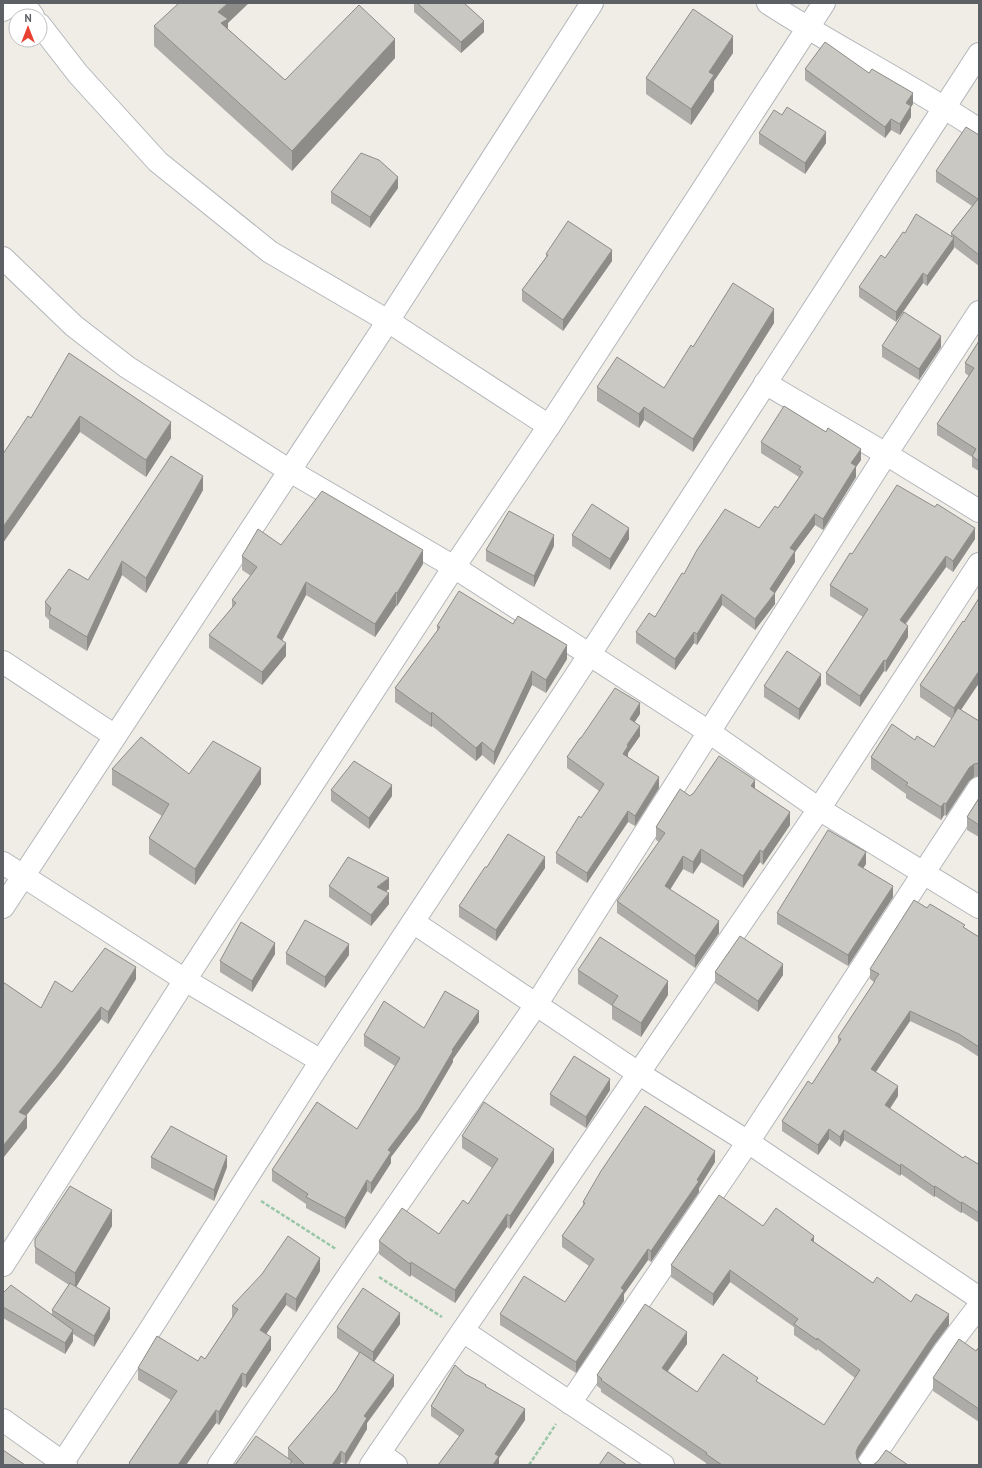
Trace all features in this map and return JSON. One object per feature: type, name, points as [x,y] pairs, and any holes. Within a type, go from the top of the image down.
[{"type":"street","points":[[3,10],[14,3]]},
{"type":"street","points":[[3,907],[388,321],[592,3]]},
{"type":"street","points":[[768,3],[807,29],[945,107],[979,130]]},
{"type":"street","points":[[3,1265],[185,980],[454,567],[549,426],[824,3]]},
{"type":"street","points":[[48,35],[78,74],[158,162],[270,252],[388,321],[549,426]]},
{"type":"street","points":[[3,1420],[65,1464],[321,1061],[590,654],[979,54]]},
{"type":"street","points":[[3,258],[74,326],[127,367],[290,471],[454,567],[709,732],[819,809],[979,907]]},
{"type":"street","points":[[219,1465],[357,1263],[536,1006],[886,454],[979,312]]},
{"type":"street","points":[[765,383],[979,511]]},
{"type":"street","points":[[382,1461],[463,1331],[819,809],[979,564]]},
{"type":"street","points":[[3,662],[115,736]]},
{"type":"street","points":[[570,1403],[748,1142],[979,788]]},
{"type":"street","points":[[3,863],[185,980],[321,1061]]},
{"type":"street","points":[[413,922],[536,1006],[638,1073],[748,1142],[979,1298]]},
{"type":"street","points":[[868,1465],[944,1352],[979,1306]]},
{"type":"street","points":[[463,1331],[663,1465]]},
{"type":"path","points":[[529,1465],[570,1403]]},
{"type":"building","points":[[179,3],[228,3],[218,12],[228,19],[221,23],[285,80],[359,5],[395,39],[292,151],[154,26]]},
{"type":"building","points":[[417,3],[464,3],[484,21],[461,42]]},
{"type":"building","points":[[693,9],[733,36],[709,72],[714,75],[691,109],[646,78]]},
{"type":"building","points":[[825,42],[869,73],[872,69],[913,93],[906,103],[911,106],[900,124],[891,119],[885,127],[805,69]]},
{"type":"building","points":[[787,107],[826,132],[805,163],[759,133],[774,110],[782,115]]},
{"type":"building","points":[[966,127],[979,135],[979,255],[951,233],[978,199],[936,171]]},
{"type":"building","points":[[361,153],[379,160],[398,177],[370,217],[331,192]]},
{"type":"building","points":[[916,214],[954,238],[927,276],[923,273],[896,312],[859,287],[881,255],[885,258],[903,232],[905,233]]},
{"type":"building","points":[[568,221],[612,250],[563,320],[522,290],[548,255],[546,254]]},
{"type":"building","points":[[733,283],[774,309],[693,439],[644,407],[639,414],[597,387],[617,357],[664,388],[691,345],[693,347]]},
{"type":"building","points":[[904,312],[941,336],[919,369],[882,346]]},
{"type":"building","points":[[979,341],[979,461],[972,456],[976,449],[937,424],[974,368],[965,363]]},
{"type":"building","points":[[69,353],[171,422],[146,460],[80,416],[3,527],[3,454],[28,416],[31,418]]},
{"type":"building","points":[[784,406],[826,432],[828,428],[861,449],[851,463],[856,466],[823,519],[815,514],[790,548],[795,551],[770,589],[775,593],[755,619],[722,594],[697,634],[694,632],[675,659],[636,632],[649,613],[655,617],[682,573],[684,574],[697,550],[725,509],[759,528],[775,506],[778,508],[803,472],[799,469],[801,467],[761,442]]},
{"type":"building","points":[[171,456],[203,476],[146,578],[122,561],[87,637],[49,614],[51,608],[45,602],[69,569],[88,580]]},
{"type":"building","points":[[897,485],[935,507],[937,504],[975,528],[953,561],[946,556],[900,620],[908,626],[886,661],[884,660],[860,696],[826,673],[868,609],[830,585]]},
{"type":"building","points":[[322,491],[423,550],[397,593],[396,592],[375,624],[306,582],[277,637],[286,643],[262,672],[209,635],[236,603],[232,600],[257,567],[242,556],[258,529],[281,545]]},
{"type":"building","points":[[592,504],[629,528],[610,559],[572,535]]},
{"type":"building","points":[[509,511],[554,535],[534,576],[486,550]]},
{"type":"building","points":[[459,591],[513,624],[518,616],[567,645],[546,680],[532,671],[494,752],[482,742],[476,748],[432,712],[431,714],[395,688],[440,627],[437,626]]},
{"type":"building","points":[[979,598],[979,671],[954,708],[920,685]]},
{"type":"building","points":[[787,651],[821,674],[799,709],[764,686]]},
{"type":"building","points":[[615,688],[640,703],[630,719],[640,726],[627,745],[628,746],[623,754],[659,777],[635,816],[628,811],[587,873],[556,853],[579,816],[581,818],[604,784],[567,757]]},
{"type":"building","points":[[958,708],[979,721],[979,763],[974,764],[969,768],[946,804],[944,803],[941,807],[906,785],[908,783],[871,757],[892,724],[915,740],[917,736],[934,747]]},
{"type":"building","points":[[141,737],[189,774],[213,741],[261,768],[195,869],[149,838],[169,804],[112,769]]},
{"type":"building","points":[[719,756],[755,780],[751,786],[790,812],[763,852],[760,850],[743,876],[701,849],[693,862],[683,856],[665,886],[719,921],[695,956],[617,901],[665,833],[656,827],[680,789],[690,796],[693,794]]},
{"type":"building","points":[[354,761],[392,785],[369,818],[331,790]]},
{"type":"building","points":[[979,798],[979,825],[967,817]]},
{"type":"building","points":[[828,830],[866,852],[858,865],[893,886],[848,955],[777,913]]},
{"type":"building","points":[[508,834],[545,857],[496,930],[459,906],[485,867],[487,867]]},
{"type":"building","points":[[348,857],[389,878],[377,887],[389,893],[371,915],[329,886]]},
{"type":"building","points":[[914,900],[927,908],[930,904],[965,925],[963,927],[979,937],[979,1047],[959,1034],[910,1011],[871,1069],[898,1086],[885,1105],[963,1158],[965,1156],[978,1164],[979,1162],[979,1213],[935,1186],[934,1187],[901,1164],[900,1166],[844,1130],[840,1137],[829,1129],[818,1145],[782,1121],[808,1081],[812,1084],[841,1039],[838,1037],[879,974],[870,969]]},
{"type":"building","points":[[305,920],[349,944],[325,977],[286,953]]},
{"type":"building","points":[[241,922],[275,943],[252,981],[220,961]]},
{"type":"building","points":[[740,936],[783,964],[758,1001],[715,972]]},
{"type":"building","points":[[600,937],[668,981],[641,1023],[612,1005],[618,996],[578,970]]},
{"type":"building","points":[[105,948],[136,967],[108,1012],[101,1007],[59,1063],[19,1112],[27,1116],[3,1146],[3,982],[41,1008],[55,981],[72,992]]},
{"type":"building","points":[[445,991],[479,1011],[452,1050],[453,1051],[419,1109],[388,1150],[391,1152],[371,1183],[367,1180],[345,1218],[306,1197],[308,1194],[272,1170],[317,1102],[357,1129],[400,1058],[364,1035],[384,1001],[424,1028]]},
{"type":"building","points":[[574,1056],[610,1079],[586,1117],[550,1094]]},
{"type":"building","points":[[484,1102],[554,1149],[510,1216],[507,1214],[455,1290],[411,1262],[410,1264],[379,1241],[402,1208],[439,1234],[463,1200],[468,1204],[498,1159],[462,1136]]},
{"type":"building","points":[[645,1106],[715,1151],[697,1180],[699,1181],[651,1251],[648,1249],[621,1288],[624,1290],[576,1362],[500,1314],[524,1276],[565,1302],[594,1259],[562,1236],[585,1203],[583,1202],[601,1171]]},
{"type":"building","points":[[171,1126],[227,1156],[214,1190],[151,1157]]},
{"type":"building","points":[[70,1186],[112,1210],[75,1273],[35,1247],[35,1239]]},
{"type":"building","points":[[719,1195],[763,1226],[776,1208],[814,1236],[811,1240],[873,1283],[877,1277],[911,1302],[916,1294],[949,1314],[858,1447],[856,1452],[857,1459],[864,1465],[722,1465],[601,1380],[602,1379],[597,1375],[645,1304],[687,1332],[662,1368],[697,1392],[723,1354],[758,1378],[756,1381],[824,1425],[860,1370],[817,1338],[817,1340],[794,1324],[798,1319],[730,1270],[713,1294],[671,1265]]},
{"type":"building","points":[[288,1236],[320,1258],[296,1299],[286,1293],[260,1330],[271,1337],[246,1375],[242,1373],[219,1412],[216,1410],[178,1465],[131,1465],[129,1463],[177,1391],[138,1368],[157,1336],[198,1361],[201,1356],[205,1359],[238,1309],[232,1306],[262,1274]]},
{"type":"building","points":[[70,1283],[110,1308],[94,1336],[52,1310]]},
{"type":"building","points":[[11,1285],[73,1330],[65,1343],[3,1307],[3,1293]]},
{"type":"building","points":[[363,1288],[400,1313],[373,1352],[337,1327]]},
{"type":"building","points":[[959,1339],[976,1351],[979,1347],[979,1409],[933,1378]]},
{"type":"building","points":[[360,1352],[394,1375],[364,1416],[367,1418],[345,1454],[341,1451],[332,1465],[305,1465],[288,1448],[336,1391]]},
{"type":"building","points":[[455,1365],[465,1374],[525,1409],[495,1454],[499,1456],[493,1465],[438,1465],[464,1430],[431,1406]]},
{"type":"building","points":[[256,1436],[292,1461],[289,1465],[235,1465]]},
{"type":"building","points":[[3,1450],[25,1465],[3,1465]]},
{"type":"building","points":[[886,1450],[908,1465],[873,1465]]},
{"type":"building","points":[[608,1452],[627,1465],[599,1465]]}]
